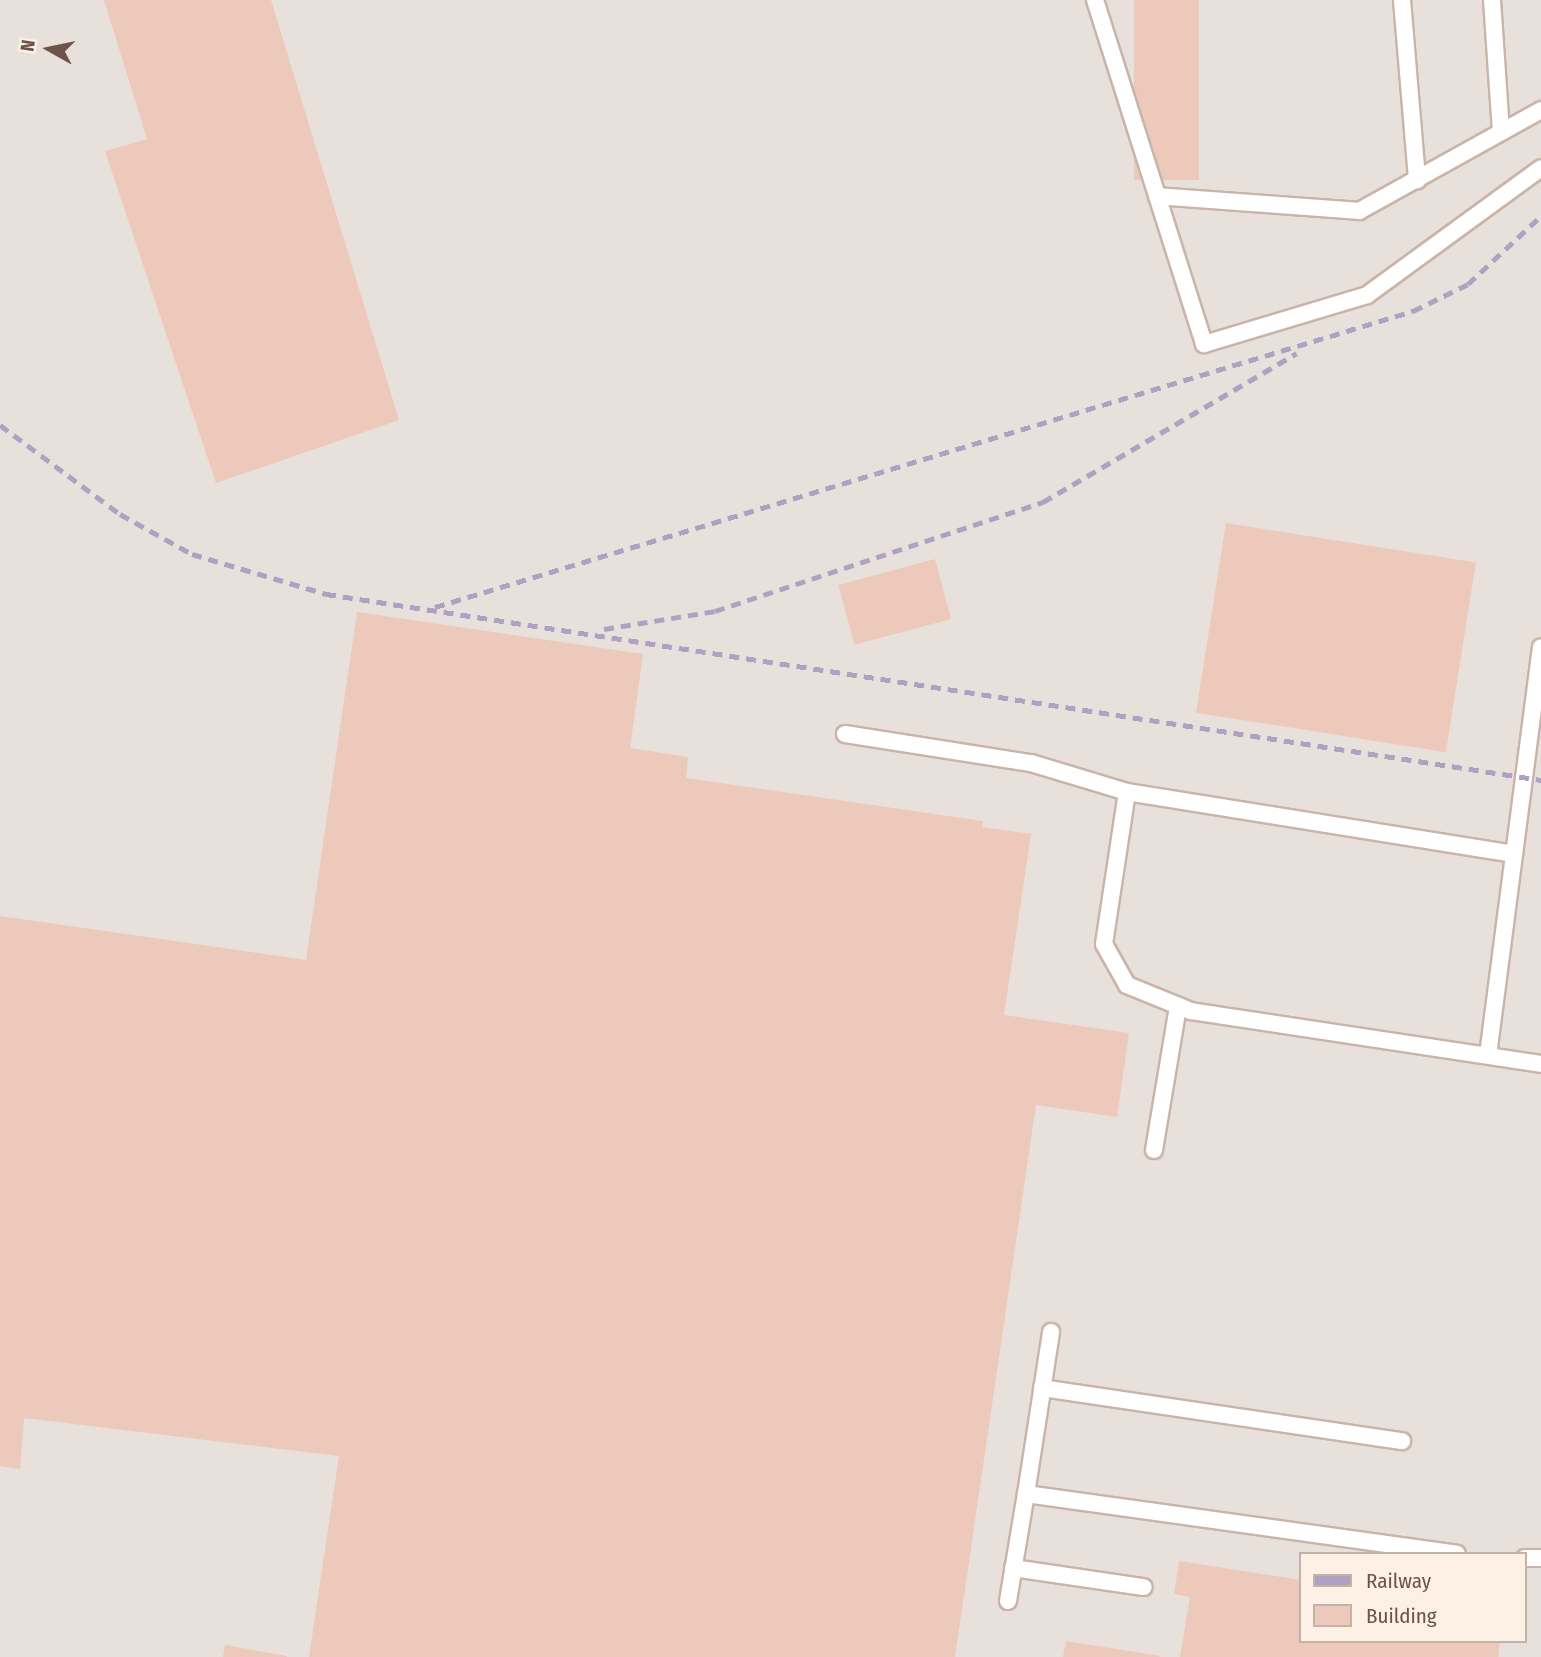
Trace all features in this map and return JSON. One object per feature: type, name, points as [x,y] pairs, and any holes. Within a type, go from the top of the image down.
[{"type":"lane","points":[[1095,0],[1204,344],[1367,295],[1541,168]]},
{"type":"lane","points":[[1402,0],[1417,180]]},
{"type":"lane","points":[[1492,0],[1501,132]]},
{"type":"lane","points":[[1157,196],[1359,211],[1541,110]]},
{"type":"lane","points":[[1488,1055],[1541,647]]},
{"type":"lane","points":[[845,734],[1031,763],[1127,792],[1514,854]]},
{"type":"lane","points":[[1127,792],[1104,944],[1127,985],[1178,1006],[1541,1064]]},
{"type":"lane","points":[[1154,1150],[1178,1006]]},
{"type":"lane","points":[[1008,1601],[1051,1332]]},
{"type":"lane","points":[[1042,1388],[1402,1441]]},
{"type":"lane","points":[[1026,1494],[1443,1552]]},
{"type":"lane","points":[[1013,1568],[1144,1587]]},
{"type":"shaded area","points":[[0,0],[1541,0],[1541,1657],[0,1657]]},
{"type":"building","points":[[104,0],[271,0],[399,420],[216,483],[105,151],[147,139]]},
{"type":"building","points":[[1134,0],[1199,0],[1199,180],[1134,180]]},
{"type":"building","points":[[1226,523],[1476,563],[1446,752],[1196,713]]},
{"type":"building","points":[[935,559],[951,619],[854,645],[838,585]]},
{"type":"building","points":[[357,612],[643,654],[630,748],[688,757],[686,778],[983,821],[982,827],[1031,834],[1004,1015],[1129,1033],[1117,1117],[1036,1105],[955,1657],[309,1657],[339,1456],[24,1418],[20,1469],[0,1466],[0,916],[306,960]]},
{"type":"building","points":[[1179,1561],[1300,1580],[1300,1643],[1500,1643],[1498,1657],[1180,1657],[1190,1597],[1174,1594]]},
{"type":"building","points":[[1066,1641],[1160,1656],[1063,1657]]},
{"type":"building","points":[[225,1645],[287,1656],[287,1657],[223,1657]]},
{"type":"railway","points":[[435,607],[1413,311],[1468,284],[1541,216]]},
{"type":"railway","points":[[604,629],[715,611],[1043,502],[1297,353]]},
{"type":"railway","points":[[0,425],[120,514],[192,554],[326,594],[1541,780]]}]
